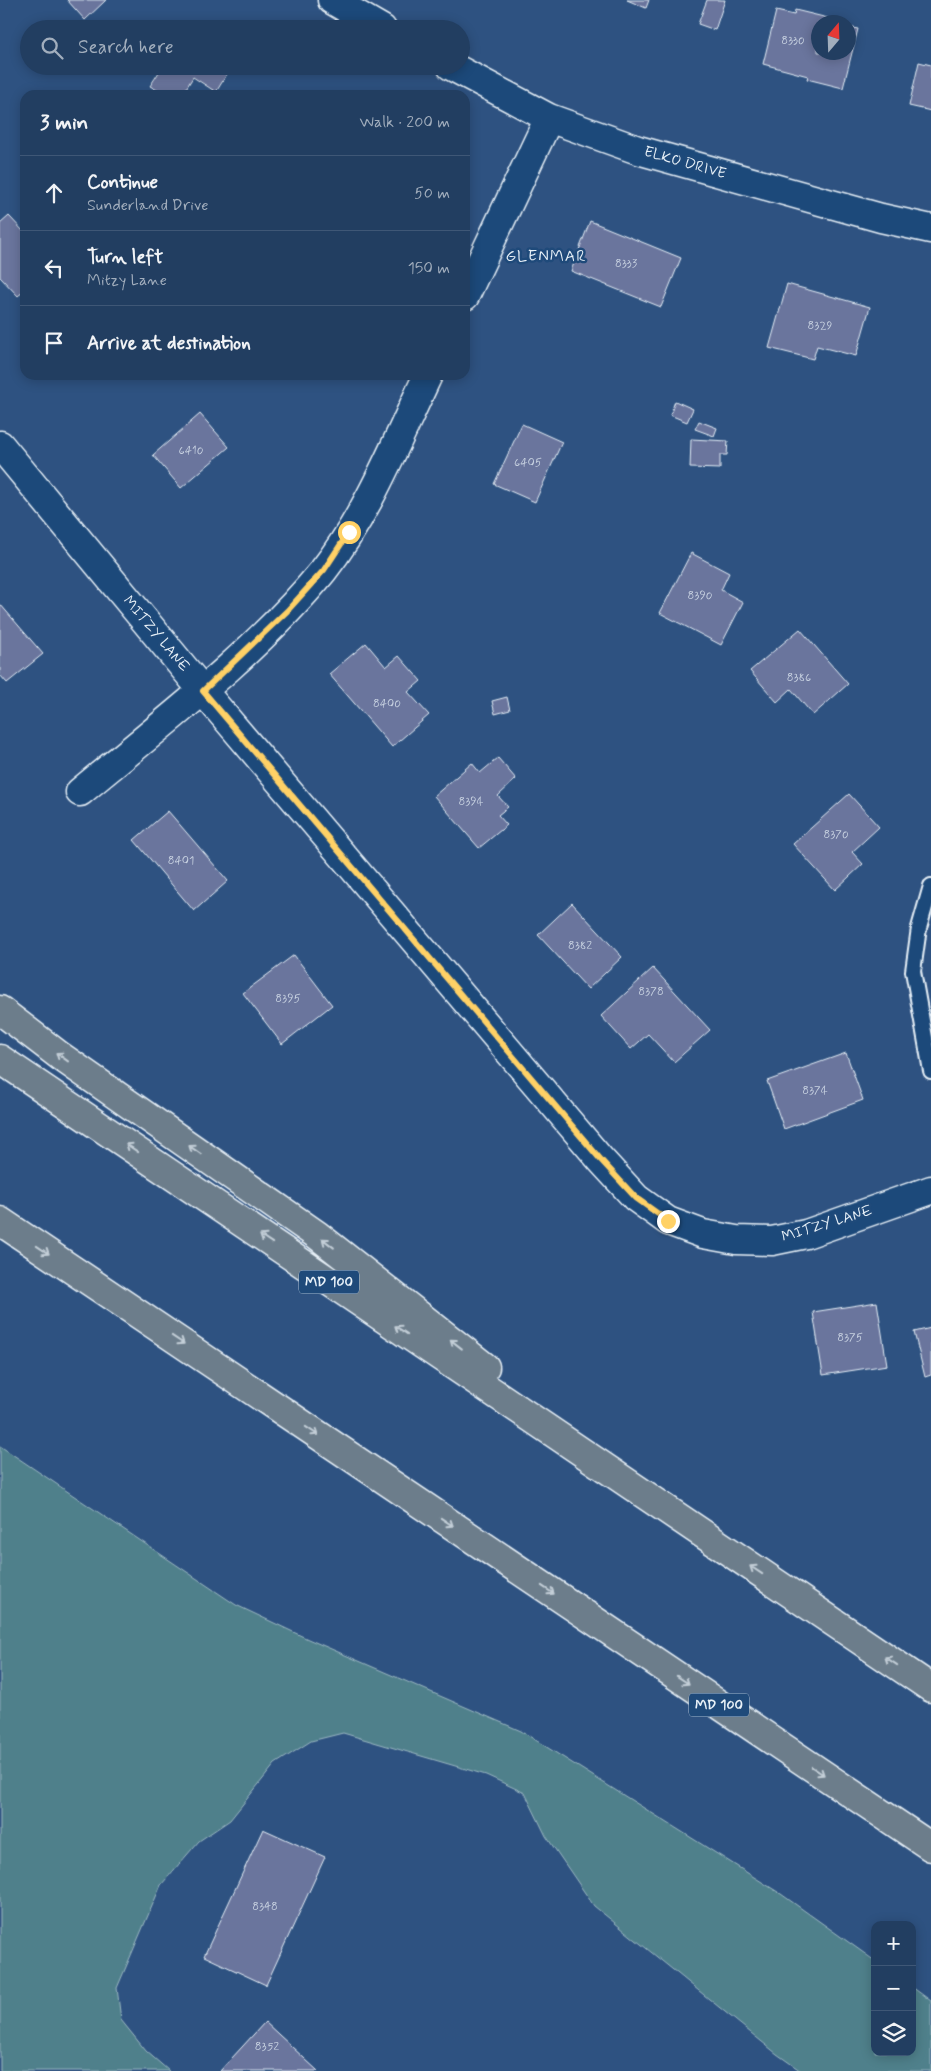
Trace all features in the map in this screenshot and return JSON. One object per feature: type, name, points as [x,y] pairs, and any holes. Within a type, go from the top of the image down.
[{"type":"highway","points":[[0,1010],[60,1056],[317,1234],[658,1505]]},
{"type":"highway","name":"MD 100","points":[[0,1059],[931,1688]]},
{"type":"highway","name":"MD 100","points":[[0,1221],[931,1847]]},
{"type":"street","points":[[332,0],[366,20]]},
{"type":"street","name":"ELKO DRIVE","points":[[468,75],[548,118],[638,150],[881,218],[931,229]]},
{"type":"street","points":[[470,285],[548,118]]},
{"type":"street","points":[[80,792],[203,691],[287,611],[324,570],[349,532],[377,483],[426,380]]},
{"type":"street","name":"MITZY LANE","points":[[0,445],[203,691],[601,1160],[636,1198],[668,1221],[703,1234],[736,1240],[772,1240],[806,1234],[931,1190]]},
{"type":"lane","points":[[931,886],[919,928],[913,971],[931,1071]]},
{"type":"green space","points":[[0,1446],[236,1605],[308,1639],[521,1731],[781,1894],[871,1958],[871,2056],[916,2056],[916,1990],[931,2001],[931,2071],[801,2071],[777,2054],[594,1906],[546,1836],[525,1793],[486,1775],[343,1733],[311,1741],[275,1764],[230,1820],[199,1841],[161,1885],[117,1988],[121,2020],[146,2051],[169,2071],[0,2071]]},
{"type":"building","points":[[67,0],[106,0],[85,20]]},
{"type":"building","points":[[627,0],[649,0],[646,8]]},
{"type":"building","points":[[707,0],[725,0],[715,30],[698,24]]},
{"type":"building","points":[[795,10],[816,15],[811,15],[811,60],[850,60],[843,88],[807,79],[808,76],[763,64],[776,11],[794,15]]},
{"type":"building","points":[[919,62],[931,65],[931,111],[909,106]]},
{"type":"building","points":[[157,75],[226,75],[217,90],[213,90],[193,77],[185,90],[157,90],[150,86]]},
{"type":"building","points":[[9,216],[20,228],[20,294],[18,296],[0,277],[0,224]]},
{"type":"building","points":[[590,221],[681,258],[661,307],[571,271]]},
{"type":"building","points":[[787,284],[870,307],[856,356],[817,346],[813,359],[769,348]]},
{"type":"building","points":[[675,401],[693,409],[687,422],[670,415]]},
{"type":"building","points":[[200,414],[229,447],[181,488],[153,455]]},
{"type":"building","points":[[699,421],[717,428],[714,436],[695,429]]},
{"type":"building","points":[[522,424],[562,442],[535,502],[494,484]]},
{"type":"building","points":[[691,439],[728,441],[727,455],[720,455],[720,469],[690,468]]},
{"type":"building","points":[[691,553],[729,573],[721,590],[743,602],[721,645],[660,613]]},
{"type":"building","points":[[0,604],[43,654],[7,683],[0,675]]},
{"type":"building","points":[[800,629],[848,684],[813,715],[791,689],[777,702],[750,671]]},
{"type":"building","points":[[366,643],[386,667],[399,656],[421,681],[408,692],[429,715],[392,747],[329,674]]},
{"type":"building","points":[[507,697],[510,710],[495,714],[492,701]]},
{"type":"building","points":[[498,758],[516,779],[498,796],[508,807],[498,815],[507,825],[479,848],[434,796],[472,763],[480,773]]},
{"type":"building","points":[[849,794],[879,827],[852,852],[863,864],[835,890],[793,844]]},
{"type":"building","points":[[168,811],[228,881],[194,911],[134,840]]},
{"type":"building","points":[[572,903],[622,957],[588,989],[538,935]]},
{"type":"building","points":[[294,955],[332,1005],[282,1044],[243,993]]},
{"type":"building","points":[[653,968],[710,1030],[674,1062],[648,1034],[631,1049],[601,1016]]},
{"type":"building","points":[[846,1053],[863,1100],[784,1129],[767,1081]]},
{"type":"building","points":[[877,1302],[887,1365],[823,1375],[813,1312]]},
{"type":"building","points":[[931,1328],[931,1375],[925,1377],[914,1332]]},
{"type":"building","points":[[263,1829],[325,1857],[266,1985],[204,1956]]},
{"type":"building","points":[[265,2022],[318,2071],[220,2071]]},
{"type":"district","name":"GLENMAR","points":[[546,256]]},
{"type":"route","points":[[349,532],[324,570],[287,611],[203,691],[601,1160],[636,1198],[668,1221]]}]
